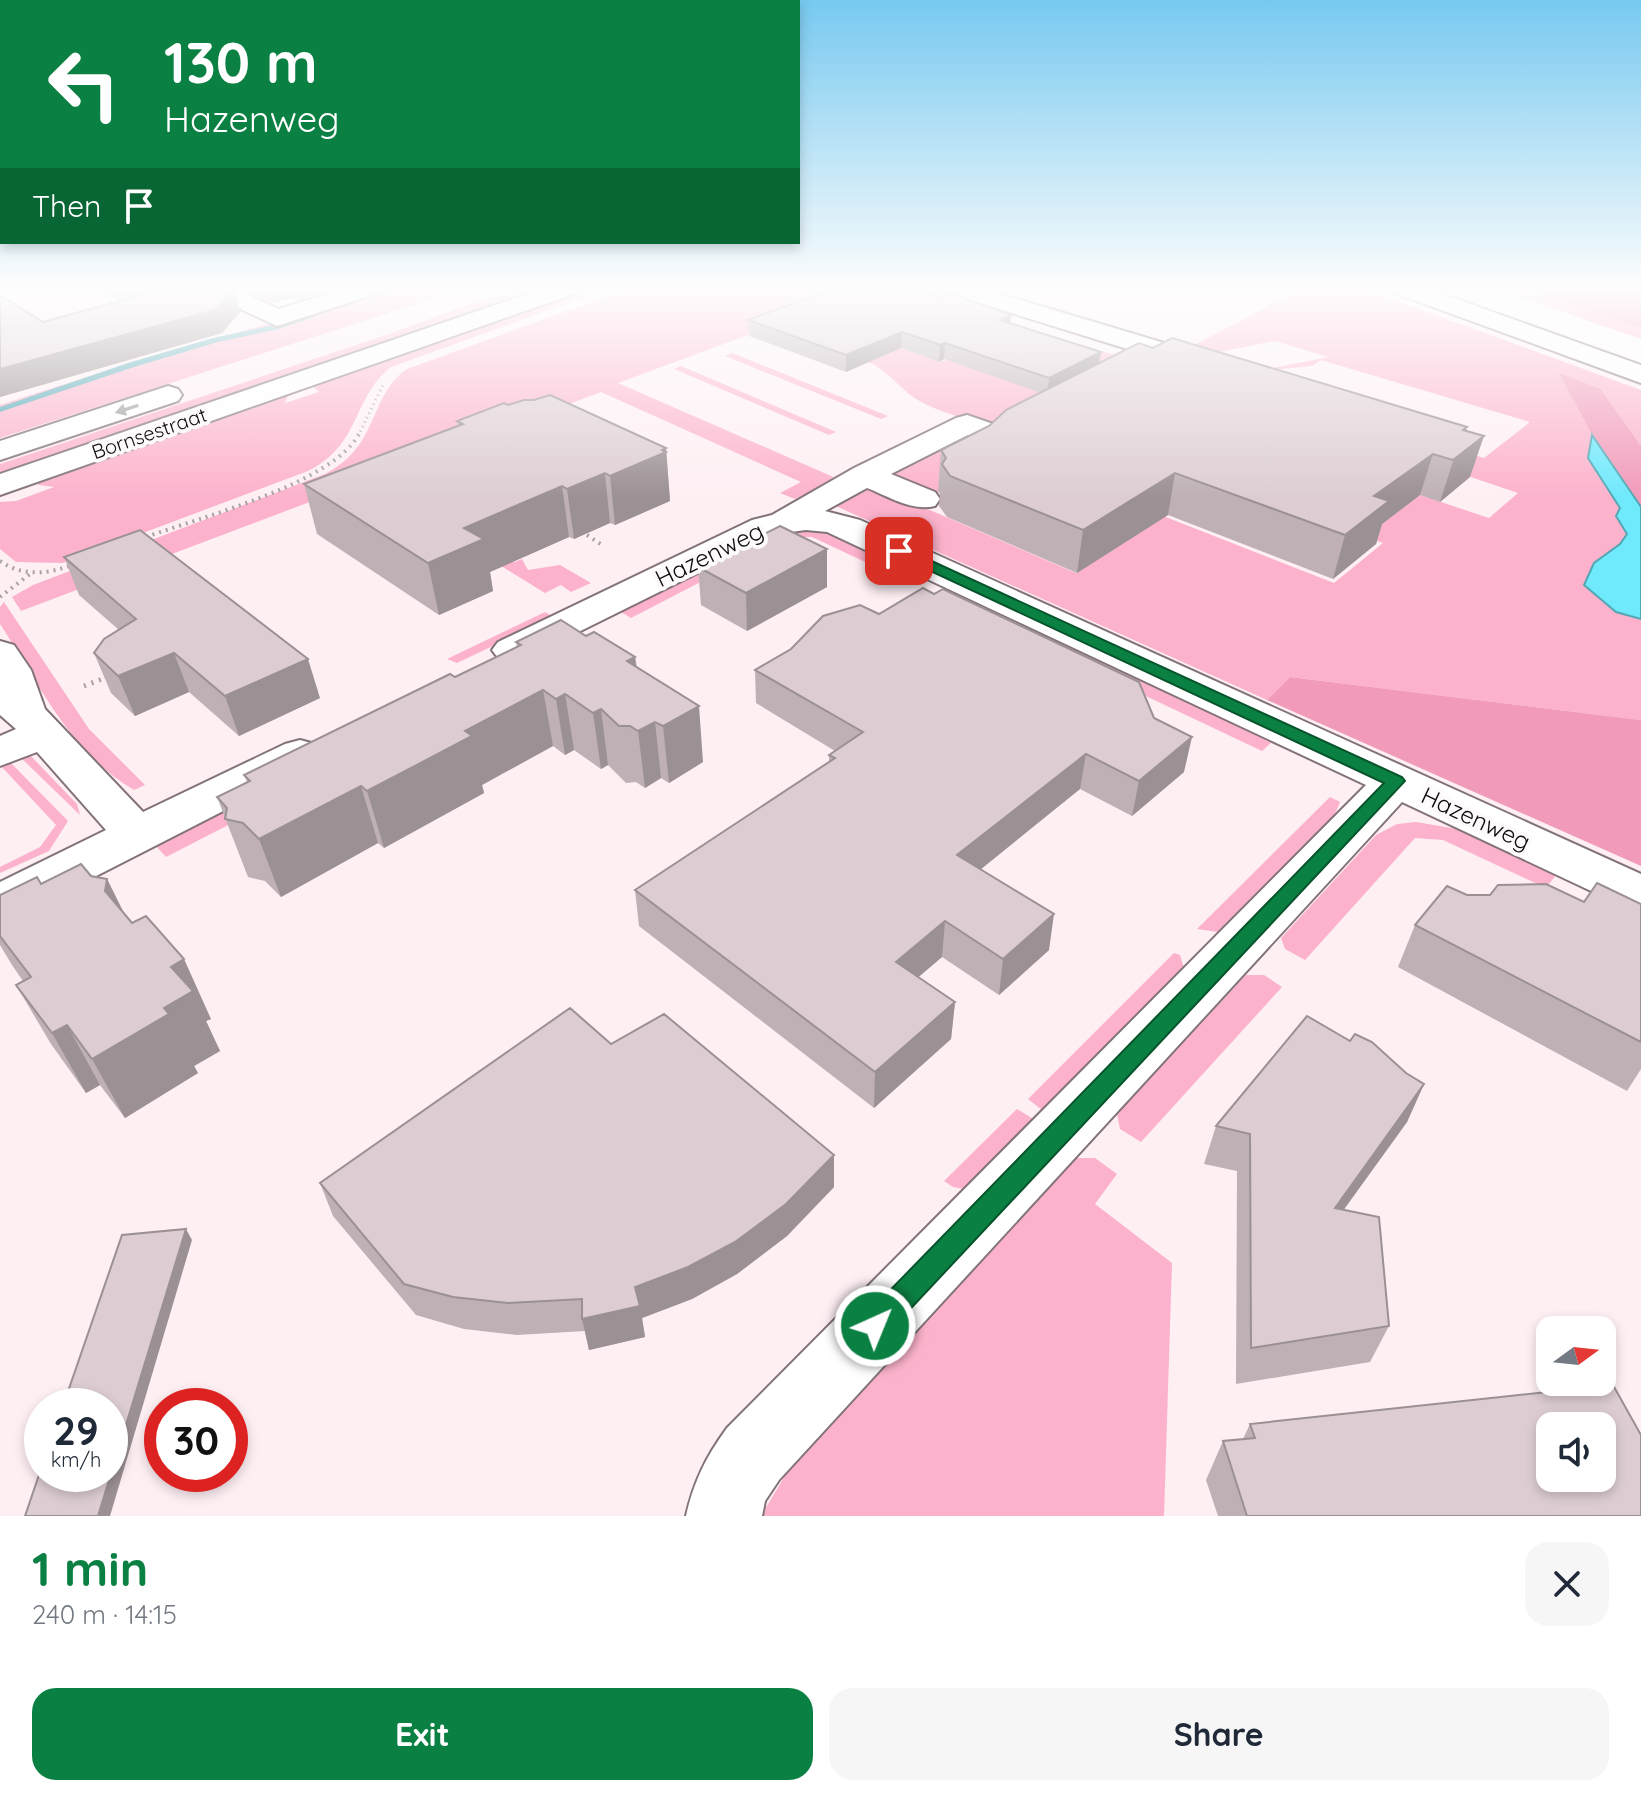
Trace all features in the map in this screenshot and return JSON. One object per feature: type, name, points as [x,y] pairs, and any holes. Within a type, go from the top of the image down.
[{"type":"main road","name":"Bornsestraat","points":[[0,485],[366,358]]},
{"type":"main road","points":[[1110,378],[1137,358]]},
{"type":"main road","points":[[1594,358],[1641,375]]},
{"type":"main road","name":"Bornsestraat","points":[[0,451],[195,386]]},
{"type":"main road","points":[[783,521],[865,475],[967,424],[997,436],[1066,400]]},
{"type":"main road","points":[[865,475],[923,499]]},
{"type":"main road","name":"Hazenweg","points":[[482,665],[753,532],[783,521],[828,521],[848,527],[1641,894]]},
{"type":"main road","points":[[0,653],[11,670],[22,714],[137,834]]},
{"type":"main road","points":[[0,752],[22,714]]},
{"type":"main road","points":[[0,903],[328,741]]},
{"type":"main road","points":[[724,1516],[730,1487],[753,1454],[1396,781]]},
{"type":"path","points":[[141,539],[303,478],[336,461],[350,448],[388,376]]},
{"type":"path","points":[[587,535],[602,545]]},
{"type":"path","points":[[0,561],[16,572],[31,573],[49,572],[82,561]]},
{"type":"path","points":[[0,597],[31,573]]},
{"type":"path","points":[[84,686],[124,671]]},
{"type":"shaded area","points":[[0,358],[1621,358],[1641,365],[1641,1516],[0,1516]]},
{"type":"shaded area","points":[[151,358],[249,358],[0,438],[0,405]]},
{"type":"shaded area","points":[[318,358],[347,358],[0,478],[0,464]]},
{"type":"shaded area","points":[[385,358],[417,358],[391,367],[378,380],[338,448],[308,471],[63,563],[16,562],[0,549],[0,502],[16,501],[54,487],[36,482],[290,391],[285,403],[319,392],[314,387],[328,378]]},
{"type":"shaded area","points":[[438,358],[686,358],[618,383],[838,479],[795,499],[780,493],[801,482],[601,392],[21,611],[12,597],[33,585],[325,474],[356,450],[385,393],[407,369]]},
{"type":"shaded area","points":[[729,358],[744,358],[888,416],[881,419]]},
{"type":"shaded area","points":[[878,358],[927,358],[939,362],[952,358],[1118,358],[1004,421],[994,422],[957,416],[922,402],[868,362]]},
{"type":"shaded area","points":[[1324,358],[1553,358],[1641,390],[1641,446],[1601,389],[1560,374],[1592,435],[1588,458],[1620,509],[1616,516],[1627,534],[1620,544],[1594,563],[1616,612],[1641,619],[1641,720],[1290,677],[1267,700],[829,503],[944,445],[992,440],[1009,454],[916,504],[1076,573],[1132,537],[1153,512],[1334,583],[1383,543],[1139,454],[1420,495],[1489,518],[1518,493],[1450,470],[1180,363],[1484,458],[1530,422],[1321,360],[1312,366],[1258,371]]},
{"type":"shaded area","points":[[681,366],[836,432],[829,435],[674,369]]},
{"type":"shaded area","points":[[1559,373],[1601,389],[1641,446],[1641,507],[1592,435]]},
{"type":"shaded area","points":[[807,529],[838,537],[924,577],[912,584],[812,537],[791,537],[780,533]]},
{"type":"shaded area","points":[[499,553],[515,562],[522,559],[528,570],[560,565],[591,583],[571,592],[561,585],[545,593],[488,558]]},
{"type":"shaded area","points":[[698,570],[714,575],[631,618],[619,611]]},
{"type":"shaded area","points":[[4,602],[89,729],[145,785],[134,790],[112,775],[74,737],[42,693],[0,624],[0,607]]},
{"type":"shaded area","points":[[545,612],[551,618],[457,663],[447,659]]},
{"type":"shaded area","points":[[1031,628],[1273,741],[1262,751],[1019,636]]},
{"type":"shaded area","points":[[1290,677],[1641,720],[1641,866],[1267,700]]},
{"type":"shaded area","points":[[458,707],[166,857],[155,845],[157,841]]},
{"type":"shaded area","points":[[28,753],[77,804],[80,815],[18,755]]},
{"type":"shaded area","points":[[7,759],[68,821],[49,851],[0,873],[0,867],[40,847],[56,825],[0,765]]},
{"type":"shaded area","points":[[1330,797],[1340,802],[1335,814],[1218,932],[1197,929]]},
{"type":"shaded area","points":[[1416,822],[1469,831],[1556,875],[1546,888],[1443,840],[1415,838],[1305,960],[1285,949],[1281,938],[1376,835],[1397,824]]},
{"type":"shaded area","points":[[1174,953],[1180,955],[1184,968],[1042,1110],[1028,1099]]},
{"type":"shaded area","points":[[1246,975],[1264,975],[1282,987],[1141,1142],[1120,1129],[1117,1114]]},
{"type":"shaded area","points":[[1017,1109],[1035,1120],[964,1189],[944,1181]]},
{"type":"shaded area","points":[[1076,1158],[1095,1158],[1117,1174],[1095,1204],[1172,1263],[1164,1516],[761,1516],[792,1464]]},
{"type":"water","points":[[1592,435],[1641,507],[1641,619],[1616,612],[1584,585],[1594,563],[1620,544],[1627,534],[1616,516],[1620,508],[1588,458]]},
{"type":"building","points":[[0,358],[41,358],[0,369]]},
{"type":"building","points":[[989,358],[1090,358],[1049,378]]},
{"type":"building","points":[[1110,358],[1237,358],[1467,427],[1463,430],[1484,436],[1453,460],[1433,454],[1374,496],[1389,501],[1345,535],[1175,473],[1083,530],[950,476],[942,464],[946,458],[941,450],[989,426],[1006,410]]},
{"type":"building","points":[[550,395],[666,448],[662,450],[666,452],[610,476],[605,473],[567,489],[562,486],[464,528],[484,539],[428,563],[304,484],[463,424],[457,421],[504,403],[508,405]]},
{"type":"building","points":[[780,526],[827,549],[746,593],[698,567]]},
{"type":"building","points":[[140,530],[308,659],[225,696],[174,653],[118,676],[94,653],[104,639],[136,619],[64,557]]},
{"type":"building","points":[[923,588],[934,594],[943,589],[1139,682],[1154,718],[1192,737],[1139,781],[1086,754],[957,855],[1054,914],[1003,959],[945,921],[896,962],[955,1002],[875,1072],[635,890],[835,758],[829,755],[863,732],[755,670],[791,649],[823,616],[860,605],[879,614]]},
{"type":"building","points":[[561,620],[586,636],[594,632],[635,657],[627,661],[699,706],[663,726],[655,722],[638,731],[630,726],[619,726],[601,709],[593,713],[565,694],[556,699],[543,690],[465,731],[472,736],[367,791],[361,786],[259,839],[243,823],[225,819],[227,808],[217,797],[250,781],[244,775],[450,674],[455,677],[521,645],[516,642]]},
{"type":"building","points":[[81,864],[91,876],[107,879],[105,891],[132,923],[146,916],[184,959],[171,967],[193,991],[164,1008],[169,1014],[92,1059],[67,1025],[52,1033],[16,985],[31,977],[0,936],[0,895],[37,877],[41,884]]},
{"type":"building","points":[[1597,883],[1641,904],[1641,1042],[1415,925],[1447,886],[1467,895],[1490,895],[1498,885],[1546,884],[1584,902]]},
{"type":"building","points":[[570,1008],[611,1044],[664,1014],[834,1155],[786,1204],[735,1242],[688,1267],[635,1287],[640,1306],[582,1319],[582,1299],[508,1303],[453,1297],[404,1284],[320,1183]]},
{"type":"building","points":[[1307,1016],[1350,1041],[1355,1034],[1372,1042],[1406,1073],[1424,1084],[1335,1208],[1379,1217],[1389,1326],[1251,1348],[1250,1134],[1216,1126]]},
{"type":"building","points":[[186,1229],[128,1418],[128,1388],[69,1388],[122,1235]]},
{"type":"building","points":[[1616,1390],[1641,1435],[1641,1516],[1247,1516],[1223,1441],[1255,1438],[1250,1424],[1536,1393],[1536,1396],[1616,1396]]},
{"type":"building","points":[[33,1492],[105,1492],[98,1516],[25,1516]]},
{"type":"waterway","points":[[0,410],[156,358]]},
{"type":"route","points":[[875,1326],[1396,781],[899,551]]}]
